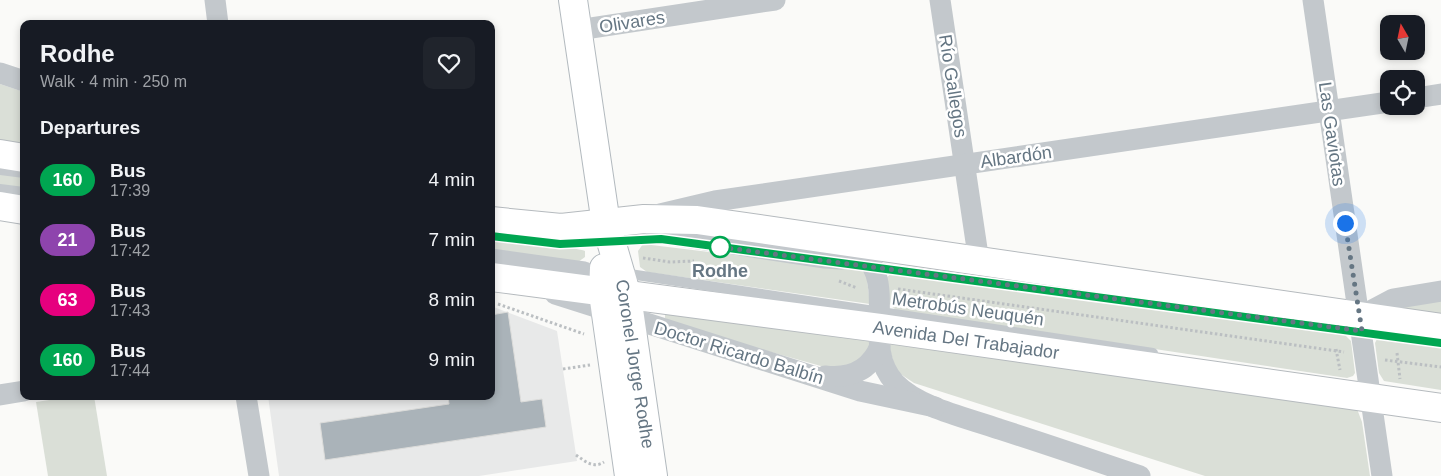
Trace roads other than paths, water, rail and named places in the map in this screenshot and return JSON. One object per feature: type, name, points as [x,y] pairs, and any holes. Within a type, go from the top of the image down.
[{"type":"main road","name":"Coronel Jorge Rodhe","points":[[573,0],[607,236],[653,476]]},
{"type":"main road","points":[[0,154],[20,157]]},
{"type":"main road","points":[[0,206],[20,209]]},
{"type":"main road","points":[[495,221],[607,236],[651,235],[697,220],[979,262],[1360,324],[1441,328]]},
{"type":"main road","name":"Avenida Del Trabajador","points":[[504,278],[618,288],[880,329],[1370,388],[1441,408]]},
{"type":"main road","name":"Coronel Jorge Rodhe","points":[[618,288],[629,476]]},
{"type":"street","points":[[215,0],[218,20]]},
{"type":"street","name":"Olivares","points":[[578,30],[775,0]]},
{"type":"street","name":"Río Gallegos","points":[[940,0],[979,262]]},
{"type":"street","name":"Las Gaviotas","points":[[1312,0],[1382,476]]},
{"type":"street","points":[[0,73],[20,80]]},
{"type":"street","points":[[1425,97],[1441,94]]},
{"type":"street","name":"Albardón","points":[[651,235],[715,201],[1380,103]]},
{"type":"street","points":[[661,226],[859,255],[841,259],[825,258],[651,235],[656,228],[661,226]]},
{"type":"street","points":[[845,242],[864,253],[874,267]]},
{"type":"street","points":[[495,259],[584,272],[588,277],[583,281],[495,269]]},
{"type":"street","name":"Doctor Ricardo Balbín","points":[[874,267],[878,280],[883,362],[897,384],[910,395],[935,407],[1140,476]]},
{"type":"street","name":"Doctor Ricardo Balbín","points":[[618,288],[804,373],[875,395],[935,407]]},
{"type":"street","points":[[1360,324],[1393,299],[1441,291]]},
{"type":"street","points":[[804,373],[839,377],[867,367],[880,329]]},
{"type":"street","points":[[0,395],[20,392]]},
{"type":"street","points":[[247,400],[259,476]]},
{"type":"lane","points":[[0,170],[20,172]]},
{"type":"lane","points":[[0,189],[20,192]]},
{"type":"lane","name":"Metrobús Neuquén","points":[[495,236],[553,243],[607,236],[661,239],[874,267],[1360,324],[1441,343]]},
{"type":"lane","points":[[495,255],[618,288]]},
{"type":"lane","name":"Metrobús Neuquén","points":[[880,329],[1166,355]]},
{"type":"place","name":"Rodhe","points":[[720,247]]}]
